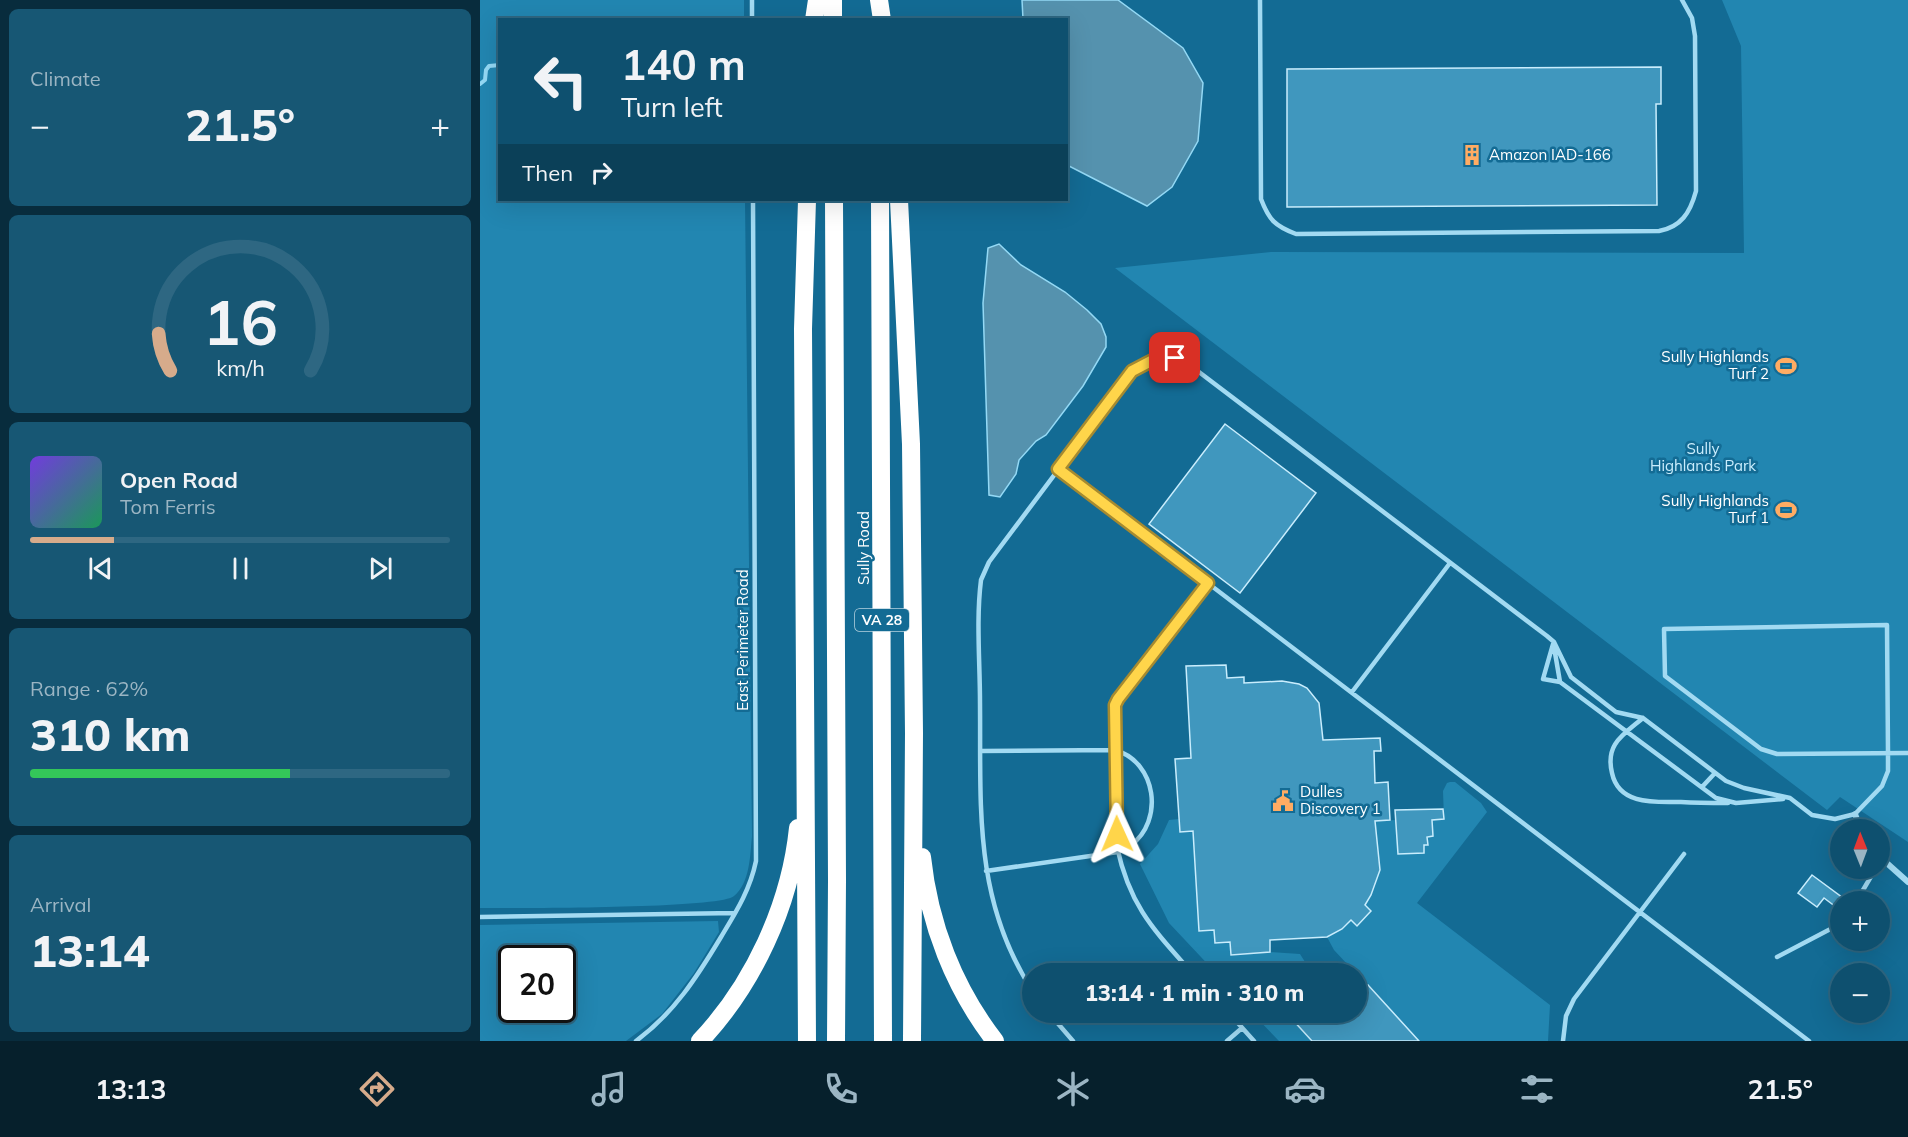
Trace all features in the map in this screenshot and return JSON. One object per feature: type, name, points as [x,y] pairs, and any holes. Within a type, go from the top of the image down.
[{"type":"highway","points":[[814,18],[817,0]]},
{"type":"highway","points":[[833,0],[833,18]]},
{"type":"highway","points":[[879,0],[880,18]]},
{"type":"highway","points":[[807,201],[803,329],[807,1041]]},
{"type":"highway","name":"Sully Road","points":[[834,201],[836,1041]]},
{"type":"highway","name":"Sully Road","points":[[880,201],[883,1041]]},
{"type":"highway","points":[[899,201],[911,444],[914,733],[912,1041]]},
{"type":"highway","points":[[700,1041],[734,999],[754,964],[775,921],[784,894],[798,831],[800,764],[806,704]]},
{"type":"highway","points":[[914,733],[922,858],[934,918],[960,987],[995,1041]]},
{"type":"street","points":[[1855,814],[1857,819]]},
{"type":"street","points":[[1890,867],[1908,882]]},
{"type":"lane","points":[[752,0],[752,18]]},
{"type":"lane","points":[[1260,0],[1261,199],[1267,215],[1279,227],[1296,234],[1659,231],[1671,229],[1687,215],[1696,191],[1695,36],[1692,18],[1682,0]]},
{"type":"lane","name":"East Perimeter Road","points":[[636,1041],[666,1016],[688,990],[743,900],[753,874],[757,840],[753,201]]},
{"type":"lane","points":[[1022,972],[1000,927],[992,900],[981,831],[980,596],[983,572],[1132,371],[1153,360],[1175,358],[1195,369],[1554,642],[1572,677],[1616,712],[1643,718],[1726,781],[1744,788],[1790,798],[1812,815],[1835,819],[1855,814],[1882,786],[1888,771],[1888,753],[1887,625],[1664,629],[1665,676],[1761,749],[1777,754],[1888,753],[1908,753]]},
{"type":"lane","points":[[1058,469],[1809,1041]]},
{"type":"lane","points":[[1352,692],[1450,563]]},
{"type":"lane","points":[[1183,963],[1148,924],[1125,878],[1118,852],[1114,712],[1118,699],[1208,583]]},
{"type":"lane","points":[[1554,642],[1560,682]]},
{"type":"lane","points":[[1554,642],[1543,679],[1560,682],[1716,798],[1736,803]]},
{"type":"lane","points":[[1643,718],[1614,745],[1610,764],[1613,779],[1624,793],[1646,802],[1736,803],[1790,798]]},
{"type":"lane","points":[[980,751],[1115,750],[1123,752],[1146,774],[1152,799],[1150,814],[1142,833],[1131,845],[1118,852],[986,871]]},
{"type":"lane","points":[[1702,788],[1715,773]]},
{"type":"lane","points":[[1563,1041],[1566,1016],[1574,999],[1683,854]]},
{"type":"lane","points":[[480,917],[735,913]]},
{"type":"lane","points":[[1777,957],[1830,929]]},
{"type":"lane","points":[[1057,1023],[1073,1041]]},
{"type":"lane","points":[[1238,1023],[1254,1041]]},
{"type":"lane","points":[[1227,1041],[1242,1028]]},
{"type":"green space","points":[[480,0],[744,0],[744,18],[498,18],[498,201],[745,201],[752,836],[746,877],[734,896],[720,900],[656,906],[480,908]]},
{"type":"green space","name":"Sully Highlands Park","points":[[1722,0],[1908,0],[1908,842],[1890,830],[1890,819],[1873,819],[1840,797],[1827,810],[1115,268],[1271,252],[1744,253],[1741,46]]},
{"type":"green space","points":[[1455,782],[1481,803],[1487,812],[1417,903],[1550,1005],[1548,1041],[1419,1041],[1367,985],[1367,963],[1346,963],[1334,950],[1327,937],[1342,929],[1351,920],[1357,926],[1371,912],[1365,905],[1378,875],[1375,821],[1396,820],[1398,854],[1424,853],[1424,845],[1428,845],[1427,837],[1433,835],[1432,820],[1444,819],[1443,791],[1447,783]]},
{"type":"green space","points":[[1179,819],[1180,832],[1193,831],[1199,931],[1214,930],[1215,943],[1230,942],[1231,954],[1270,952],[1300,954],[1306,963],[1207,963],[1169,923],[1140,864],[1158,844],[1169,820]]},
{"type":"green space","points":[[718,921],[719,932],[694,973],[662,1014],[626,1041],[480,1041],[480,925]]},
{"type":"green space","points":[[1262,1023],[1296,1023],[1312,1041],[1279,1041]]},
{"type":"shaded area","points":[[1022,0],[1118,0],[1183,48],[1203,83],[1198,141],[1172,187],[1147,206],[1068,166],[1068,18],[1023,18]]},
{"type":"shaded area","points":[[999,244],[1021,265],[1065,292],[1087,310],[1101,324],[1106,337],[1106,347],[1083,386],[1046,435],[1036,441],[1019,460],[1016,474],[1000,497],[989,495],[983,303],[988,248]]},
{"type":"building","name":"Amazon IAD-166","points":[[1661,67],[1661,104],[1656,104],[1657,205],[1287,207],[1287,69]]},
{"type":"building","points":[[1225,424],[1316,493],[1240,593],[1149,524]]},
{"type":"building","name":"Dulles Discovery 1","points":[[1226,665],[1227,678],[1244,677],[1244,683],[1282,681],[1307,688],[1319,703],[1323,740],[1380,738],[1381,751],[1374,751],[1375,783],[1388,782],[1390,820],[1375,821],[1380,870],[1365,905],[1371,911],[1357,926],[1351,920],[1342,929],[1327,937],[1270,940],[1270,952],[1231,955],[1230,942],[1215,943],[1214,930],[1199,931],[1193,831],[1180,832],[1175,759],[1191,758],[1186,666]]},
{"type":"building","points":[[1443,809],[1444,819],[1432,820],[1433,836],[1427,837],[1428,845],[1424,845],[1424,853],[1398,854],[1395,810]]},
{"type":"building","points":[[1812,875],[1834,891],[1830,891],[1830,902],[1824,898],[1817,907],[1798,893]]},
{"type":"building","points":[[1367,986],[1419,1041],[1312,1041],[1296,1023],[1367,1023]]},
{"type":"waterway","points":[[480,84],[485,80],[489,66],[498,65]]},
{"type":"place","name":"Amazon IAD-166","points":[[1472,155]]},
{"type":"place","name":"Sully Highlands Turf 2","points":[[1786,366]]},
{"type":"place","name":"Sully Highlands Turf 1","points":[[1786,510]]},
{"type":"place","name":"Dulles Discovery 1","points":[[1283,801]]},
{"type":"route","points":[[1117,834],[1115,705],[1208,583],[1058,469],[1132,371],[1153,360],[1175,358]]}]
